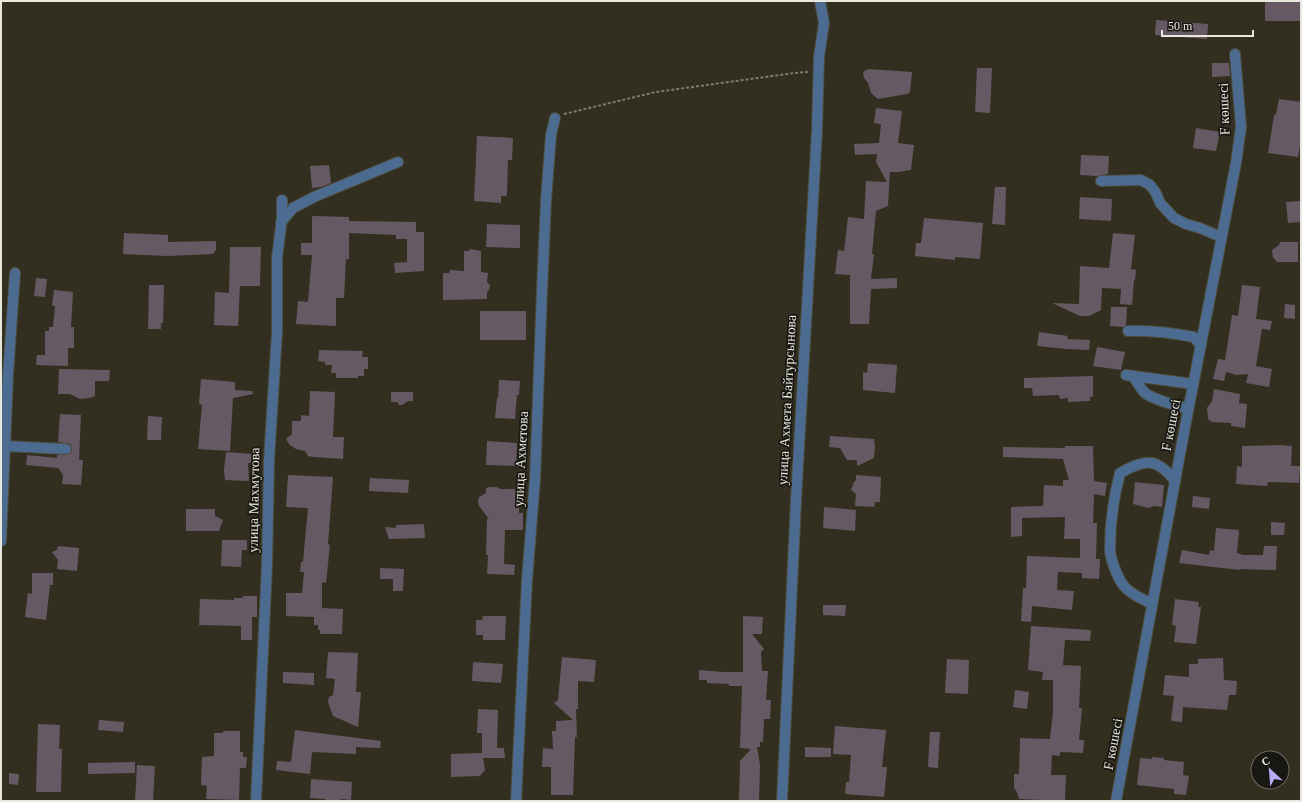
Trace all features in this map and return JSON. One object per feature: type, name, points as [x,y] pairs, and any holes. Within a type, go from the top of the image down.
[{"type":"street","name":"улица Ахмета Байтурсынова","points":[[782,801],[795,508],[817,130],[819,57],[824,23],[820,1]]},
{"type":"street","name":"F көшесі","points":[[1116,801],[1188,409],[1236,163],[1241,128],[1235,54]]},
{"type":"street","name":"улица Ахметова","points":[[516,801],[527,580],[535,479],[546,200],[551,135],[555,118]]},
{"type":"street","points":[[281,222],[293,208],[314,197],[398,162]]},
{"type":"street","points":[[1101,181],[1141,180],[1150,185],[1156,193],[1160,203],[1174,218],[1221,238]]},
{"type":"street","name":"улица Махмутова","points":[[256,801],[267,565],[269,453],[277,332],[277,258],[282,200]]},
{"type":"street","points":[[1,541],[15,273]]},
{"type":"street","points":[[1128,331],[1151,331],[1194,337],[1201,346]]},
{"type":"street","points":[[1188,409],[1166,401],[1154,399],[1145,393],[1129,376],[1193,384]]},
{"type":"street","points":[[5,446],[66,449]]},
{"type":"street","points":[[1152,604],[1136,596],[1124,586],[1116,572],[1110,551],[1115,493],[1120,473],[1134,464],[1143,462],[1155,464],[1167,472],[1175,481]]},
{"type":"path","points":[[555,118],[563,114],[656,92],[794,73],[819,72]]},
{"type":"building","points":[[1265,1],[1301,1],[1301,21],[1265,21]]},
{"type":"building","points":[[1156,20],[1208,24],[1207,39],[1155,35]]},
{"type":"building","points":[[1212,63],[1229,63],[1230,76],[1212,77]]},
{"type":"building","points":[[977,68],[992,68],[990,113],[975,112]]},
{"type":"building","points":[[868,69],[912,72],[910,92],[907,94],[878,99],[871,93],[868,83],[864,78],[863,72]]},
{"type":"building","points":[[1279,99],[1301,102],[1301,140],[1298,157],[1268,153],[1274,115],[1276,114]]},
{"type":"building","points":[[876,108],[902,111],[898,143],[914,145],[911,170],[890,172],[888,206],[876,211],[871,279],[897,278],[897,288],[871,289],[869,324],[850,324],[850,275],[835,274],[838,250],[844,251],[848,217],[864,219],[866,181],[887,182],[876,162],[877,154],[855,155],[854,144],[879,143],[881,124],[874,123]]},
{"type":"building","points":[[1196,128],[1220,132],[1216,151],[1193,148]]},
{"type":"building","points":[[477,136],[513,138],[512,160],[508,160],[507,193],[506,196],[501,196],[501,203],[474,201]]},
{"type":"building","points":[[1081,155],[1109,156],[1108,174],[1097,176],[1080,175]]},
{"type":"building","points":[[329,165],[331,183],[321,187],[312,188],[310,166]]},
{"type":"building","points":[[995,187],[1006,187],[1005,225],[992,224]]},
{"type":"building","points":[[1080,197],[1112,199],[1111,221],[1079,219]]},
{"type":"building","points":[[1301,201],[1301,222],[1288,223],[1286,202]]},
{"type":"building","points":[[312,216],[349,217],[349,221],[416,222],[416,232],[424,232],[424,271],[395,273],[394,263],[407,262],[407,239],[396,239],[396,235],[349,233],[349,259],[346,259],[344,298],[336,298],[336,326],[296,324],[298,301],[308,302],[312,255],[301,255],[301,243],[312,243]]},
{"type":"building","points":[[924,218],[983,223],[980,259],[955,257],[955,260],[915,256],[916,243],[921,243]]},
{"type":"building","points":[[487,224],[520,225],[520,248],[486,247]]},
{"type":"building","points":[[124,233],[168,235],[168,242],[216,241],[216,250],[213,254],[167,256],[123,254]]},
{"type":"building","points":[[1113,233],[1135,235],[1131,269],[1136,270],[1132,305],[1120,304],[1121,289],[1102,288],[1101,310],[1089,316],[1080,316],[1052,303],[1079,304],[1080,266],[1109,268]]},
{"type":"building","points":[[1280,242],[1298,242],[1298,262],[1277,262],[1273,257],[1272,250],[1279,245]]},
{"type":"building","points":[[230,247],[261,247],[260,286],[240,286],[238,326],[214,325],[215,292],[229,293]]},
{"type":"building","points":[[470,249],[481,251],[481,272],[488,273],[487,282],[490,285],[487,292],[487,299],[443,300],[443,273],[449,273],[450,270],[464,271],[464,251],[469,251]]},
{"type":"building","points":[[36,278],[47,279],[45,297],[34,296]]},
{"type":"building","points":[[149,285],[164,285],[163,323],[161,323],[161,329],[148,329]]},
{"type":"building","points":[[1242,285],[1260,287],[1256,319],[1272,321],[1270,330],[1262,329],[1256,366],[1272,369],[1269,387],[1246,383],[1248,374],[1237,375],[1226,372],[1224,381],[1213,379],[1218,359],[1225,360],[1232,315],[1238,316]]},
{"type":"building","points":[[54,290],[73,292],[71,327],[74,327],[74,348],[68,348],[68,366],[36,365],[37,355],[45,355],[45,331],[49,331],[49,327],[53,327],[55,306],[52,306]]},
{"type":"building","points":[[1285,304],[1295,305],[1295,319],[1284,318]]},
{"type":"building","points":[[1111,307],[1127,307],[1126,325],[1124,327],[1110,326]]},
{"type":"building","points":[[480,311],[526,311],[526,340],[480,340]]},
{"type":"building","points":[[1039,332],[1068,336],[1067,339],[1090,340],[1089,350],[1037,346]]},
{"type":"building","points":[[1097,347],[1125,352],[1121,370],[1093,366]]},
{"type":"building","points":[[319,350],[363,351],[362,357],[368,357],[368,369],[364,369],[364,376],[358,376],[358,378],[336,378],[336,373],[331,373],[332,365],[325,365],[325,362],[318,361]]},
{"type":"building","points":[[868,363],[897,365],[895,393],[863,390],[863,372],[867,373]]},
{"type":"building","points":[[59,369],[110,370],[109,381],[95,381],[95,396],[90,398],[80,399],[70,394],[58,394]]},
{"type":"building","points":[[1093,376],[1093,397],[1090,397],[1090,401],[1068,402],[1068,398],[1060,399],[1059,395],[1033,396],[1032,388],[1024,388],[1024,378]]},
{"type":"building","points":[[201,379],[235,382],[235,390],[252,391],[253,394],[233,398],[230,451],[198,449],[202,405],[199,404]]},
{"type":"building","points":[[499,380],[520,381],[515,419],[495,418]]},
{"type":"building","points":[[1214,389],[1240,394],[1239,403],[1247,404],[1245,428],[1231,426],[1231,423],[1212,422],[1208,419],[1207,408],[1212,401]]},
{"type":"building","points":[[310,391],[335,392],[333,437],[344,437],[343,459],[308,456],[305,451],[296,449],[290,445],[286,439],[292,434],[292,421],[301,421],[301,415],[309,416]]},
{"type":"building","points":[[391,392],[413,392],[413,401],[408,401],[402,405],[399,405],[397,402],[391,402]]},
{"type":"building","points":[[60,414],[81,415],[79,460],[83,460],[81,485],[62,484],[63,475],[58,468],[26,465],[27,455],[57,458],[57,455],[66,455],[71,453],[72,449],[70,444],[58,442]]},
{"type":"building","points":[[148,416],[162,417],[161,440],[147,440]]},
{"type":"building","points":[[830,436],[874,439],[874,458],[857,466],[857,460],[847,460],[840,448],[829,447]]},
{"type":"building","points":[[487,441],[517,443],[516,466],[486,465]]},
{"type":"building","points":[[1065,446],[1093,446],[1094,481],[1107,483],[1105,496],[1094,494],[1093,523],[1097,523],[1096,559],[1100,559],[1099,579],[1082,578],[1082,573],[1058,572],[1057,590],[1074,591],[1072,610],[1032,606],[1031,622],[1021,621],[1023,588],[1026,588],[1027,556],[1080,558],[1080,539],[1064,539],[1065,517],[1022,518],[1022,536],[1011,537],[1011,507],[1043,506],[1044,485],[1063,486],[1063,480],[1069,480],[1063,459],[1003,457],[1003,447],[1065,448]]},
{"type":"building","points":[[1242,446],[1292,446],[1291,466],[1300,466],[1299,483],[1268,482],[1267,486],[1236,484],[1237,466],[1242,467]]},
{"type":"building","points":[[226,452],[253,454],[253,463],[248,463],[249,481],[225,480],[224,470]]},
{"type":"building","points":[[288,475],[333,477],[328,544],[330,545],[326,583],[322,582],[322,608],[343,609],[342,634],[320,634],[318,625],[314,625],[314,617],[286,616],[286,593],[302,593],[304,572],[300,572],[301,562],[303,562],[308,508],[286,507]]},
{"type":"building","points":[[856,475],[881,477],[880,502],[875,502],[874,507],[855,506],[856,494],[851,490],[856,480]]},
{"type":"building","points":[[370,478],[409,480],[408,493],[369,491]]},
{"type":"building","points":[[1135,482],[1164,485],[1162,507],[1154,506],[1148,508],[1133,504]]},
{"type":"building","points":[[486,488],[515,489],[515,491],[519,491],[519,513],[523,513],[523,530],[505,530],[504,564],[515,565],[514,575],[487,574],[487,519],[489,519],[479,506],[478,502],[479,497],[486,493]]},
{"type":"building","points":[[1193,496],[1210,498],[1209,509],[1192,507]]},
{"type":"building","points":[[824,507],[856,510],[855,531],[823,528]]},
{"type":"building","points":[[186,509],[215,509],[215,516],[223,520],[219,531],[186,531]]},
{"type":"building","points":[[1271,522],[1285,523],[1284,535],[1271,535]]},
{"type":"building","points":[[424,524],[425,538],[389,539],[385,527],[396,528],[396,525]]},
{"type":"building","points":[[1216,528],[1239,530],[1237,553],[1241,555],[1263,555],[1264,546],[1277,546],[1276,570],[1240,570],[1179,563],[1182,550],[1209,555],[1210,550],[1214,551]]},
{"type":"building","points":[[222,540],[247,540],[247,550],[242,550],[241,567],[221,566]]},
{"type":"building","points":[[58,546],[79,548],[77,571],[57,569],[58,560],[52,552],[57,550]]},
{"type":"building","points":[[380,568],[404,569],[403,591],[393,591],[393,579],[380,579]]},
{"type":"building","points":[[32,573],[53,573],[53,585],[50,585],[46,620],[25,617],[28,593],[32,594]]},
{"type":"building","points":[[243,596],[257,596],[257,617],[252,617],[252,640],[241,640],[241,626],[199,625],[200,599],[234,600],[234,598],[243,598]]},
{"type":"building","points":[[1175,599],[1199,602],[1198,607],[1201,607],[1196,644],[1174,642],[1176,626],[1172,625]]},
{"type":"building","points":[[823,605],[846,605],[845,616],[823,615]]},
{"type":"building","points":[[483,616],[506,616],[505,640],[483,640],[483,635],[476,635],[476,620],[482,620]]},
{"type":"building","points":[[743,616],[763,617],[762,634],[752,634],[764,649],[761,652],[762,671],[768,671],[766,700],[771,700],[770,719],[764,719],[763,742],[760,742],[760,747],[757,747],[760,765],[759,801],[739,801],[740,761],[751,749],[740,748],[742,686],[707,683],[707,680],[699,680],[699,670],[743,672]]},
{"type":"building","points":[[1031,626],[1091,630],[1090,641],[1065,640],[1063,665],[1081,666],[1079,708],[1082,708],[1079,740],[1084,740],[1083,753],[1060,752],[1060,756],[1052,755],[1051,775],[1066,775],[1065,801],[1019,799],[1014,788],[1014,774],[1019,774],[1020,738],[1050,739],[1053,712],[1053,680],[1042,680],[1043,672],[1028,670]]},
{"type":"building","points":[[328,652],[358,653],[356,692],[361,692],[358,727],[333,716],[328,702],[329,697],[333,695],[335,679],[326,678]]},
{"type":"building","points":[[562,657],[596,660],[594,682],[578,681],[578,709],[576,709],[577,737],[575,737],[573,795],[551,795],[551,767],[542,767],[543,748],[553,749],[552,731],[556,731],[556,721],[573,720],[554,703],[558,700]]},
{"type":"building","points":[[1223,658],[1224,680],[1237,681],[1236,695],[1229,695],[1227,710],[1183,707],[1182,722],[1171,721],[1174,696],[1163,695],[1165,675],[1189,677],[1189,664],[1198,664],[1198,659]]},
{"type":"building","points":[[947,659],[969,660],[968,694],[945,693]]},
{"type":"building","points":[[473,662],[503,664],[501,683],[472,681]]},
{"type":"building","points":[[283,672],[314,673],[314,685],[283,683]]},
{"type":"building","points":[[1015,690],[1029,692],[1027,709],[1013,707]]},
{"type":"building","points":[[478,709],[498,710],[497,748],[504,748],[505,758],[483,758],[485,770],[480,776],[451,777],[451,754],[482,753],[482,733],[477,733]]},
{"type":"building","points":[[99,720],[124,722],[123,732],[98,730]]},
{"type":"building","points":[[38,724],[60,725],[59,749],[62,749],[61,792],[36,792]]},
{"type":"building","points":[[835,726],[886,730],[882,767],[887,767],[884,797],[845,794],[846,782],[849,782],[851,755],[833,754]]},
{"type":"building","points":[[295,730],[381,741],[380,748],[356,747],[356,754],[312,752],[310,774],[276,770],[277,761],[291,762]]},
{"type":"building","points":[[224,731],[240,731],[240,752],[243,752],[243,757],[247,757],[246,768],[240,768],[239,800],[206,799],[207,786],[201,785],[202,757],[214,756],[214,733],[222,733]]},
{"type":"building","points":[[930,732],[940,732],[938,768],[928,767]]},
{"type":"building","points":[[805,747],[831,748],[831,757],[805,757]]},
{"type":"building","points":[[1152,757],[1184,762],[1183,775],[1189,776],[1186,795],[1174,794],[1174,789],[1137,785],[1140,758],[1152,759]]},
{"type":"building","points":[[135,762],[135,773],[88,774],[88,763]]},
{"type":"building","points":[[137,765],[155,766],[153,801],[135,801]]},
{"type":"building","points":[[9,773],[19,774],[18,785],[9,784]]},
{"type":"building","points":[[311,779],[352,782],[351,800],[341,799],[340,801],[327,801],[325,799],[310,798]]}]
